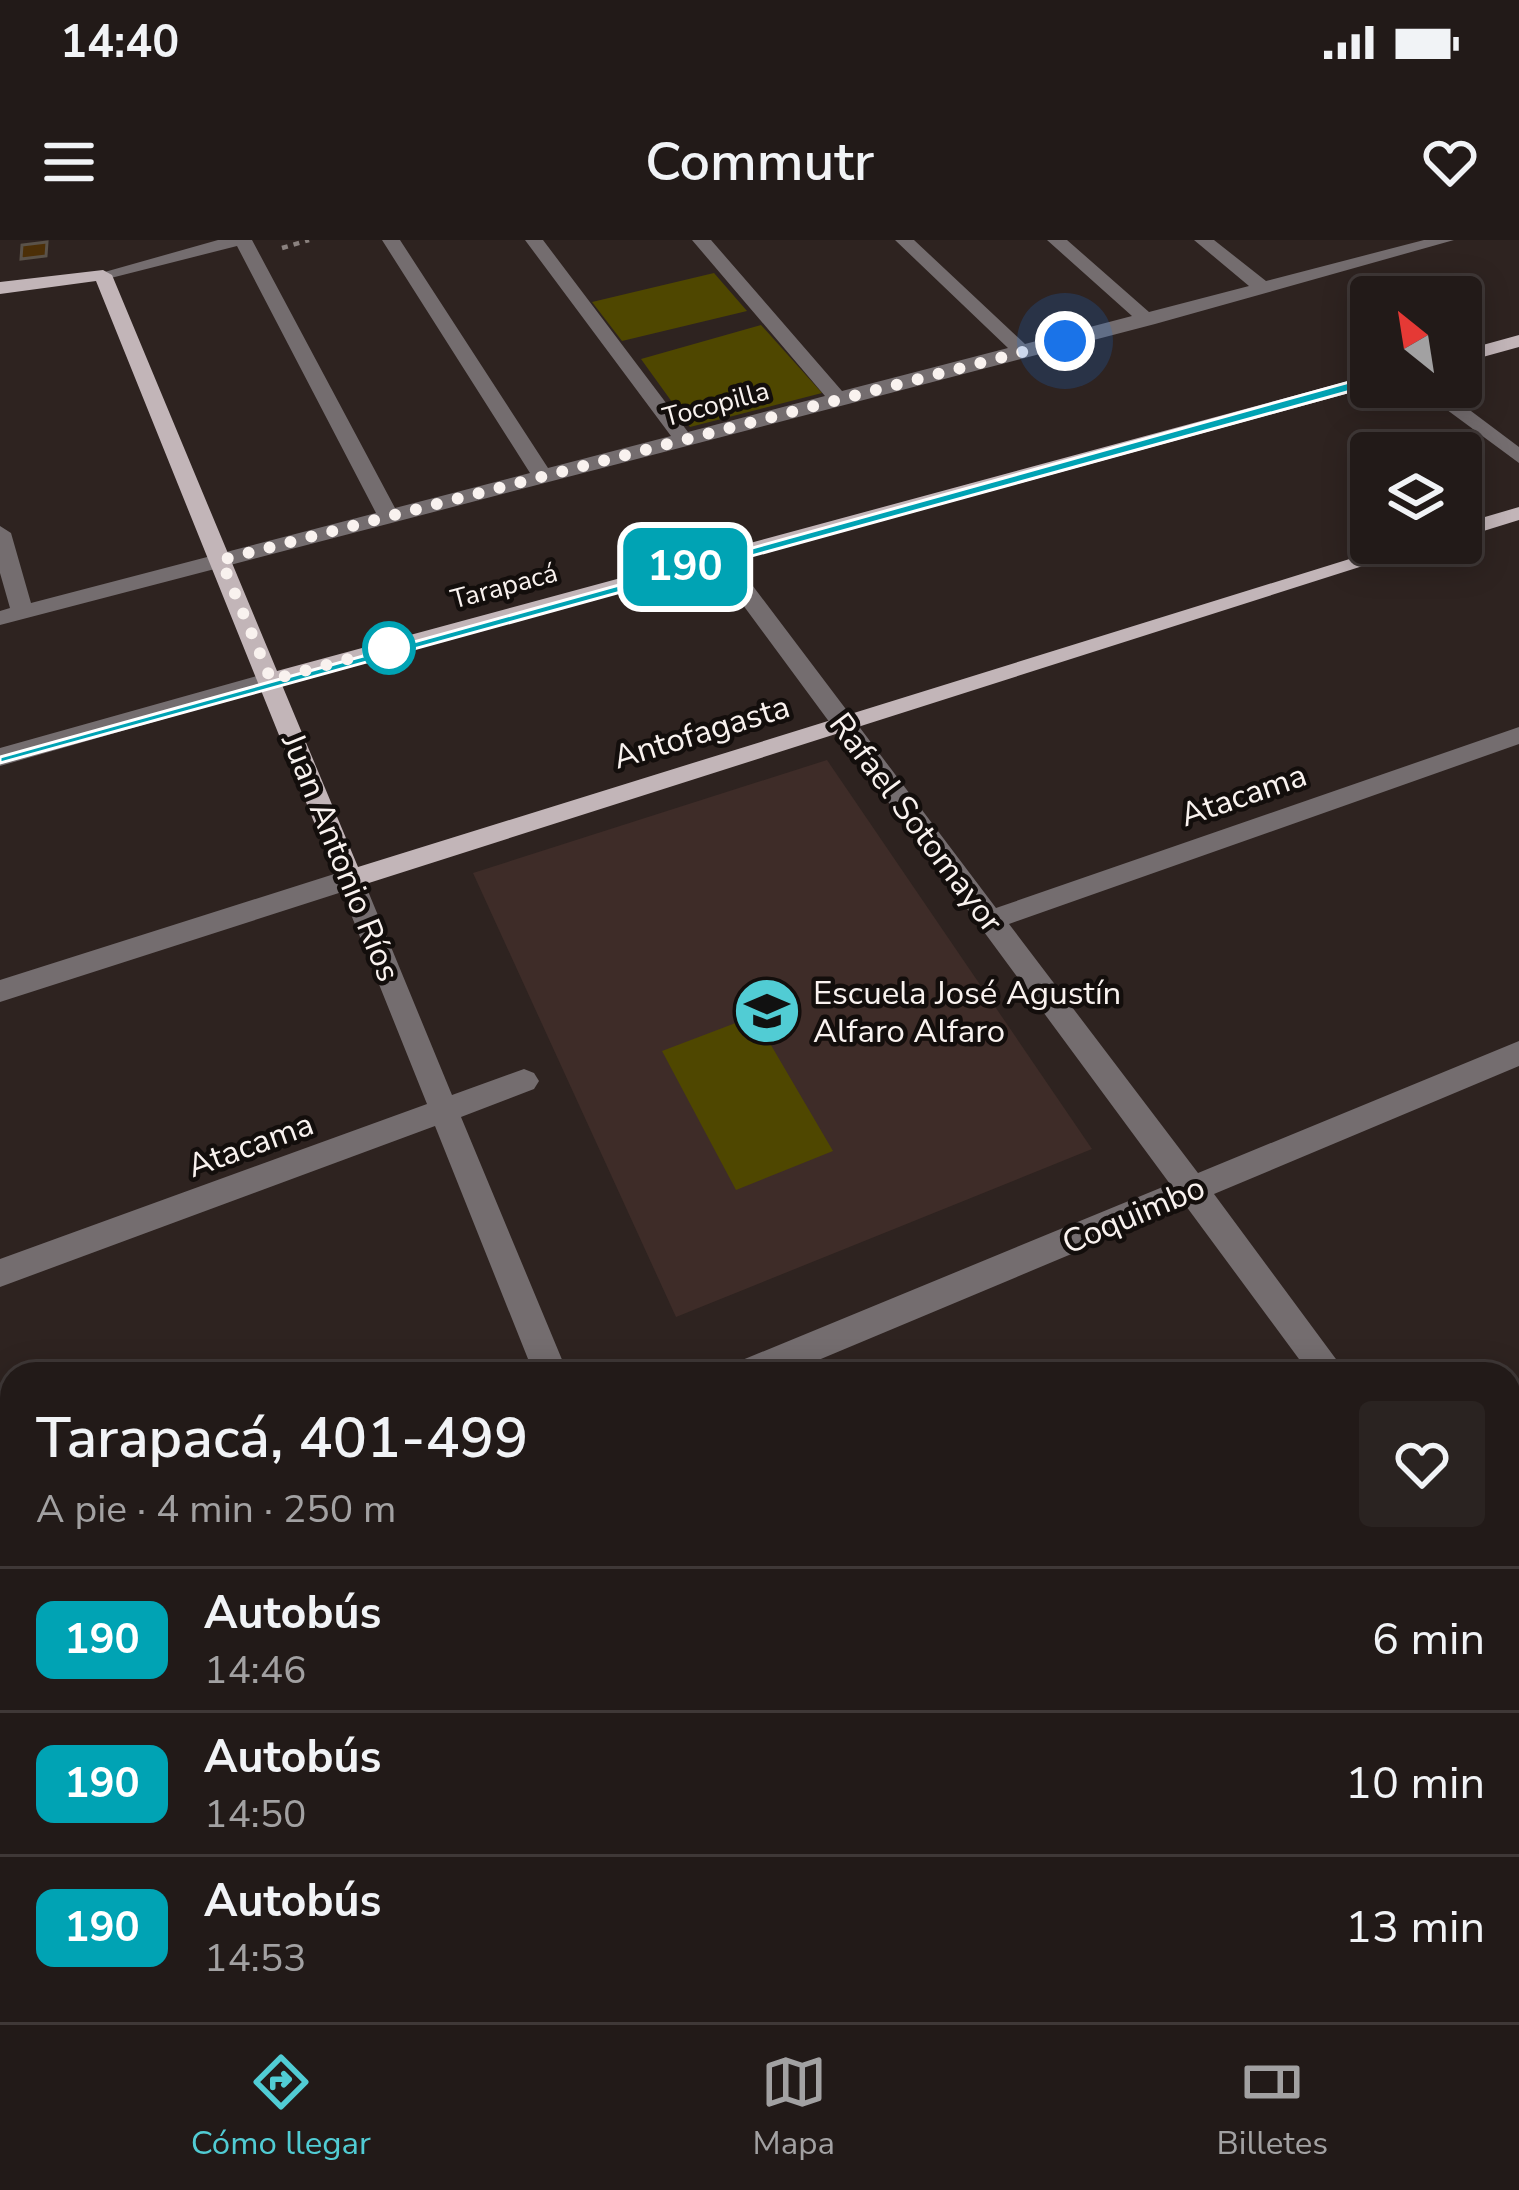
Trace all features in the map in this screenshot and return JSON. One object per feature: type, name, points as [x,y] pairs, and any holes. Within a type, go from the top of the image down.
[{"type":"main road","points":[[0,288],[103,275]]},
{"type":"main road","name":"Juan Antonio Ríos","points":[[103,275],[350,879]]},
{"type":"main road","points":[[1482,351],[1519,341]]},
{"type":"main road","name":"Tarapacá","points":[[271,680],[1350,387]]},
{"type":"main road","points":[[1482,524],[1519,513]]},
{"type":"main road","name":"Antofagasta","points":[[350,879],[1357,564]]},
{"type":"street","points":[[103,275],[241,240],[389,517]]},
{"type":"street","points":[[391,240],[543,477]]},
{"type":"street","points":[[534,240],[684,440]]},
{"type":"street","points":[[701,240],[839,400]]},
{"type":"street","points":[[904,240],[1023,352]]},
{"type":"street","points":[[1056,240],[1148,320]]},
{"type":"street","points":[[1203,240],[1265,289]]},
{"type":"street","name":"Tocopilla","points":[[11,615],[1445,240]]},
{"type":"street","points":[[1454,408],[1519,457]]},
{"type":"street","points":[[0,533],[11,615]]},
{"type":"street","name":"Rafael Sotomayor","points":[[720,558],[1321,1362]]},
{"type":"street","name":"Tarapacá","points":[[0,757],[271,680]]},
{"type":"street","name":"Atacama","points":[[991,920],[1519,736]]},
{"type":"street","name":"Antofagasta","points":[[0,991],[350,879]]},
{"type":"street","name":"Juan Antonio Ríos","points":[[350,879],[545,1362]]},
{"type":"street","name":"Coquimbo","points":[[776,1362],[1519,1053]]},
{"type":"street","name":"Atacama","points":[[0,1273],[524,1081]]},
{"type":"shaded area","points":[[714,273],[747,311],[622,341],[592,302]]},
{"type":"shaded area","points":[[761,325],[822,393],[690,427],[641,359]]},
{"type":"shaded area","name":"Escuela José Agustín Alfaro Alfaro","points":[[827,760],[1092,1149],[676,1317],[473,873]]},
{"type":"shaded area","points":[[754,1016],[833,1151],[736,1190],[662,1051]]},
{"type":"building","points":[[47,242],[46,256],[21,259],[22,245]]},
{"type":"bus line","name":"190","points":[[0,757],[1350,387]]},
{"type":"place","name":"Escuela José Agustín Alfaro Alfaro","points":[[767,1011]]},
{"type":"route","points":[[389,648],[271,680],[221,560],[1065,341]]}]
